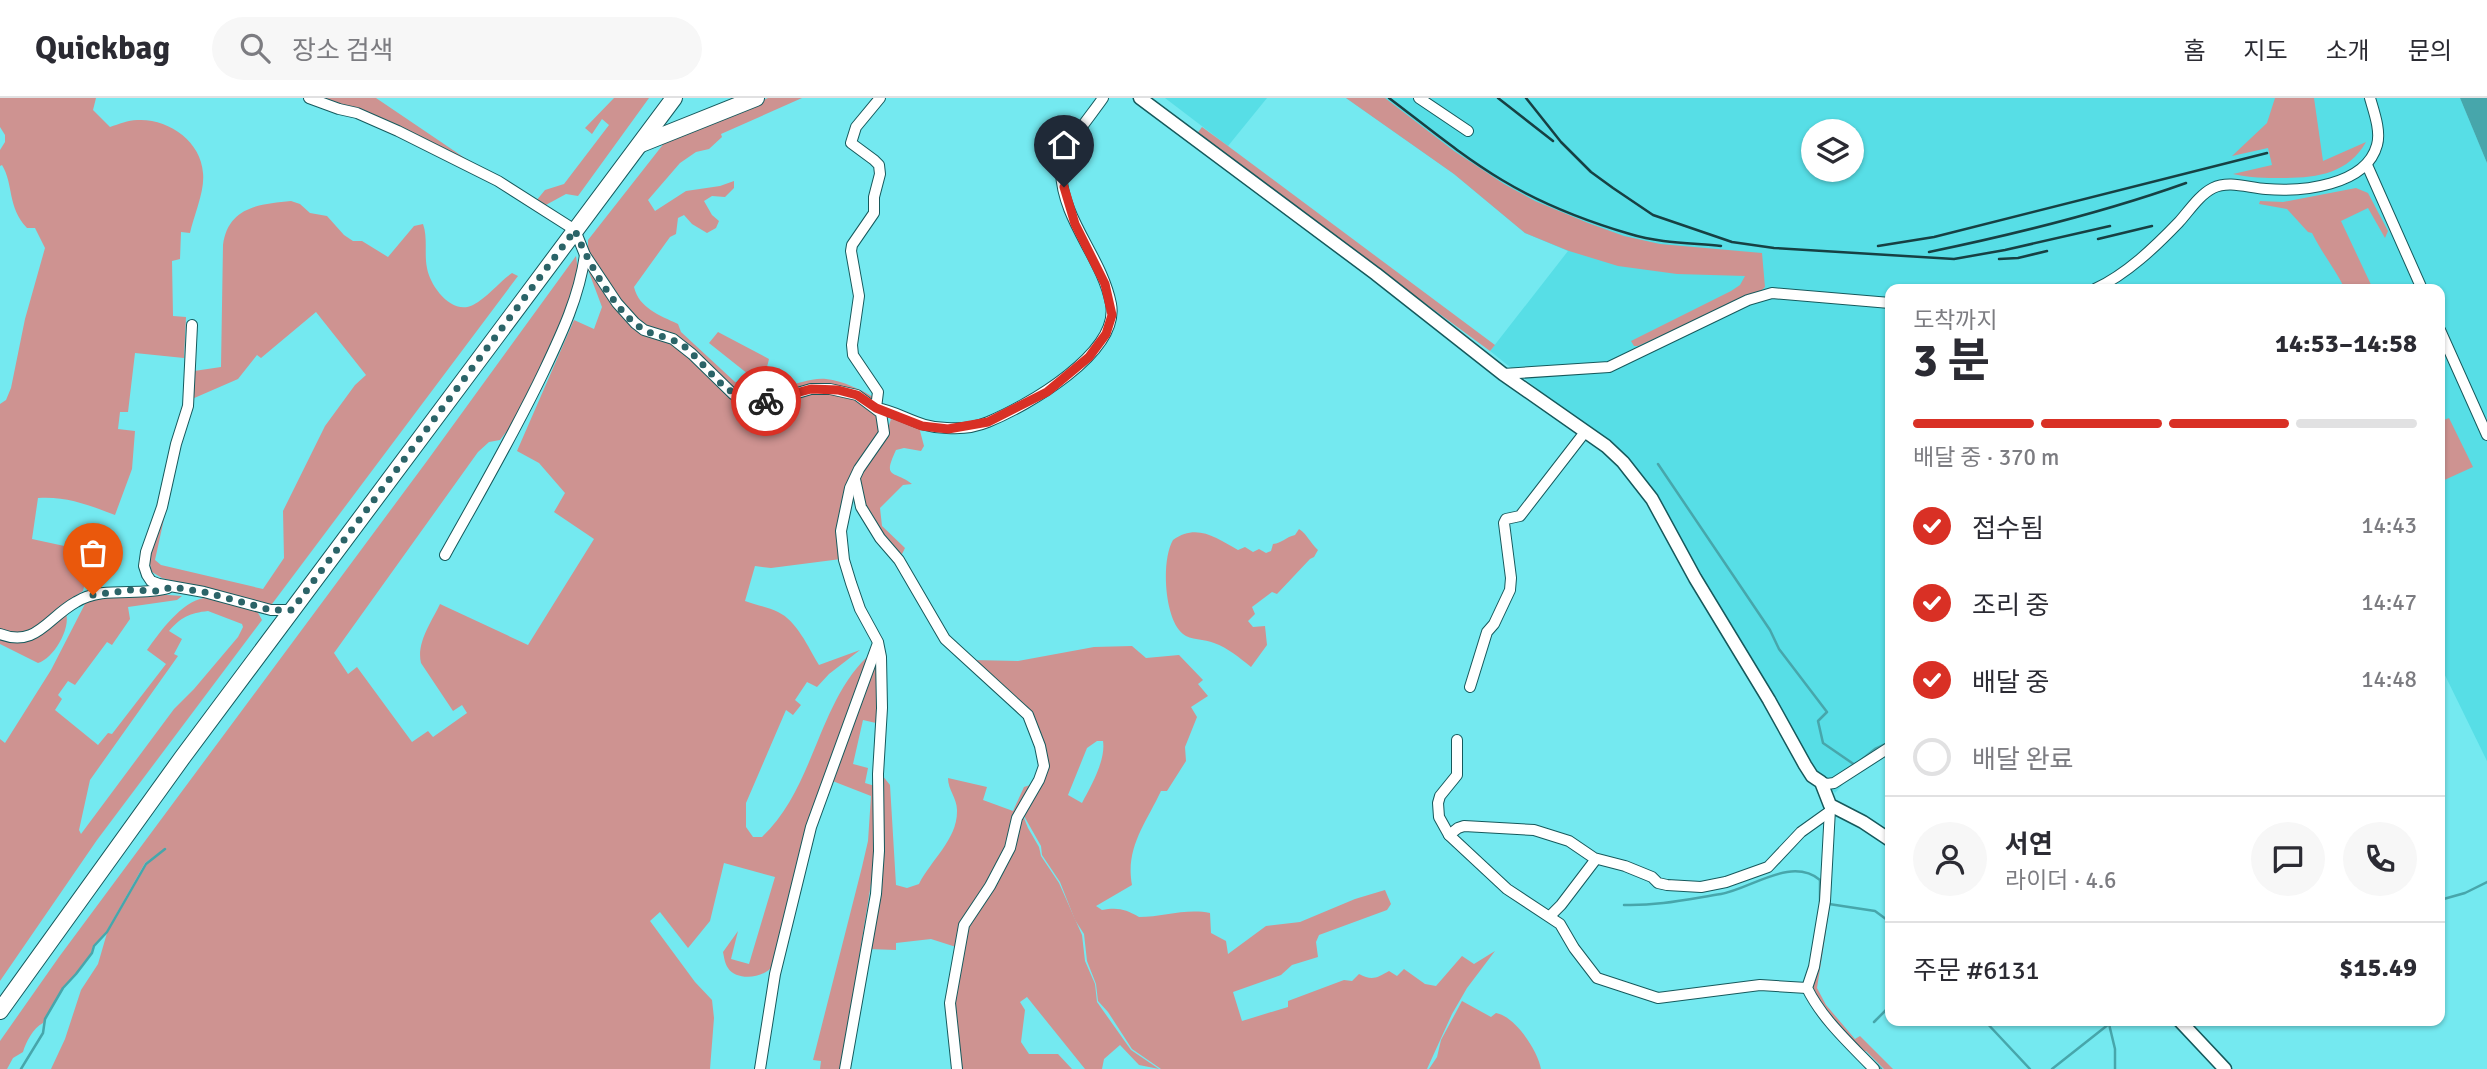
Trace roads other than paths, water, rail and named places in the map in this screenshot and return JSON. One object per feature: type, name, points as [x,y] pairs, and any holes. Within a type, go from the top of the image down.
[{"type":"highway","points":[[0,1011],[182,758],[674,98]]},
{"type":"highway","points":[[641,144],[757,98]]},
{"type":"street","points":[[309,98],[357,113],[398,131],[498,181],[575,230],[584,255],[635,323],[644,330],[673,339],[723,386],[740,398],[767,401],[811,389],[830,388],[857,395],[876,408],[922,426],[948,429],[988,422],[1047,392],[1089,357],[1111,324],[1111,306],[1101,272],[1069,211],[1061,173],[1070,145],[1103,98]]},
{"type":"street","points":[[845,1069],[877,879],[882,708],[878,642],[860,609],[850,583],[841,544],[842,518],[855,479],[884,433],[884,419],[876,408],[878,392],[853,355],[852,345],[859,296],[851,251],[874,213],[874,197],[880,174],[879,166],[874,160],[851,143],[856,127],[880,98]]},
{"type":"street","points":[[1140,98],[1623,462],[1640,481],[1812,776],[1827,784],[1834,783],[1885,750]]},
{"type":"street","points":[[1419,98],[1468,131]]},
{"type":"street","points":[[2102,284],[2144,256],[2214,187],[2225,184],[2262,189],[2292,189],[2354,176],[2367,165],[2378,143],[2370,98]]},
{"type":"street","points":[[2367,165],[2419,284]]},
{"type":"street","points":[[445,555],[521,421],[579,289],[584,255]]},
{"type":"street","points":[[1503,374],[1609,367],[1748,300],[1772,293],[1885,303]]},
{"type":"street","points":[[192,324],[188,406],[144,566],[151,581],[271,610],[292,610]]},
{"type":"street","points":[[2445,341],[2487,435]]},
{"type":"street","points":[[2445,357],[2451,355]]},
{"type":"street","points":[[1470,687],[1487,632],[1494,624],[1510,590],[1504,523],[1506,519],[1520,516],[1585,432]]},
{"type":"street","points":[[855,479],[861,507],[880,538],[899,560],[934,622],[958,652],[1028,715],[1043,757],[1044,766],[1039,780],[1017,818],[1010,848],[990,886],[964,925],[950,1003],[957,1069]]},
{"type":"street","points":[[0,634],[10,638],[32,636],[77,601],[93,595],[131,590],[158,591],[172,587]]},
{"type":"street","points":[[760,1069],[775,974],[811,827],[878,642]]},
{"type":"street","points":[[1457,740],[1457,775],[1440,796],[1438,817],[1449,835],[1507,889],[1560,925],[1597,978],[1658,998],[1760,985],[1807,988]]},
{"type":"street","points":[[1807,988],[1814,967],[1825,901],[1830,809],[1821,782]]},
{"type":"street","points":[[1830,809],[1885,837]]},
{"type":"street","points":[[1449,835],[1464,826],[1534,830],[1569,841],[1596,859],[1625,866],[1667,886],[1713,886],[1768,867],[1801,832],[1830,809]]},
{"type":"street","points":[[1550,916],[1596,859]]},
{"type":"street","points":[[1807,988],[1824,1014],[1874,1069]]},
{"type":"street","points":[[2185,1026],[2225,1069]]},
{"type":"waterway","points":[[1658,464],[1770,630],[1779,649],[1827,712],[1818,721],[1823,743],[1855,765]]},
{"type":"waterway","points":[[1860,761],[1885,744]]},
{"type":"waterway","points":[[21,1069],[43,1033],[45,1019],[63,988],[107,932],[146,864],[165,849]]},
{"type":"waterway","points":[[1624,905],[1661,903],[1721,894],[1771,876],[1797,871],[1820,880],[1820,902]]},
{"type":"waterway","points":[[2445,899],[2465,893],[2487,882]]},
{"type":"waterway","points":[[1829,904],[1875,911],[1885,918]]},
{"type":"waterway","points":[[1874,1022],[1885,1011]]},
{"type":"waterway","points":[[1990,1026],[2030,1069]]},
{"type":"waterway","points":[[2052,1069],[2106,1026]]},
{"type":"waterway","points":[[2109,1026],[2115,1049],[2115,1069]]},
{"type":"waterway","points":[[1865,1053],[1881,1069]]},
{"type":"railway","points":[[1389,98],[1487,171],[1548,204],[1641,237],[1721,246]]},
{"type":"railway","points":[[1498,98],[1553,141]]},
{"type":"railway","points":[[1526,98],[1561,142],[1591,172],[1613,188],[1653,215],[1732,242],[1774,248],[1954,259],[2110,226]]},
{"type":"railway","points":[[1878,246],[1934,237],[2267,153]]},
{"type":"railway","points":[[1929,252],[2059,222],[2186,183]]},
{"type":"railway","points":[[2098,239],[2152,226]]},
{"type":"railway","points":[[1999,259],[2018,258],[2047,251]]}]
